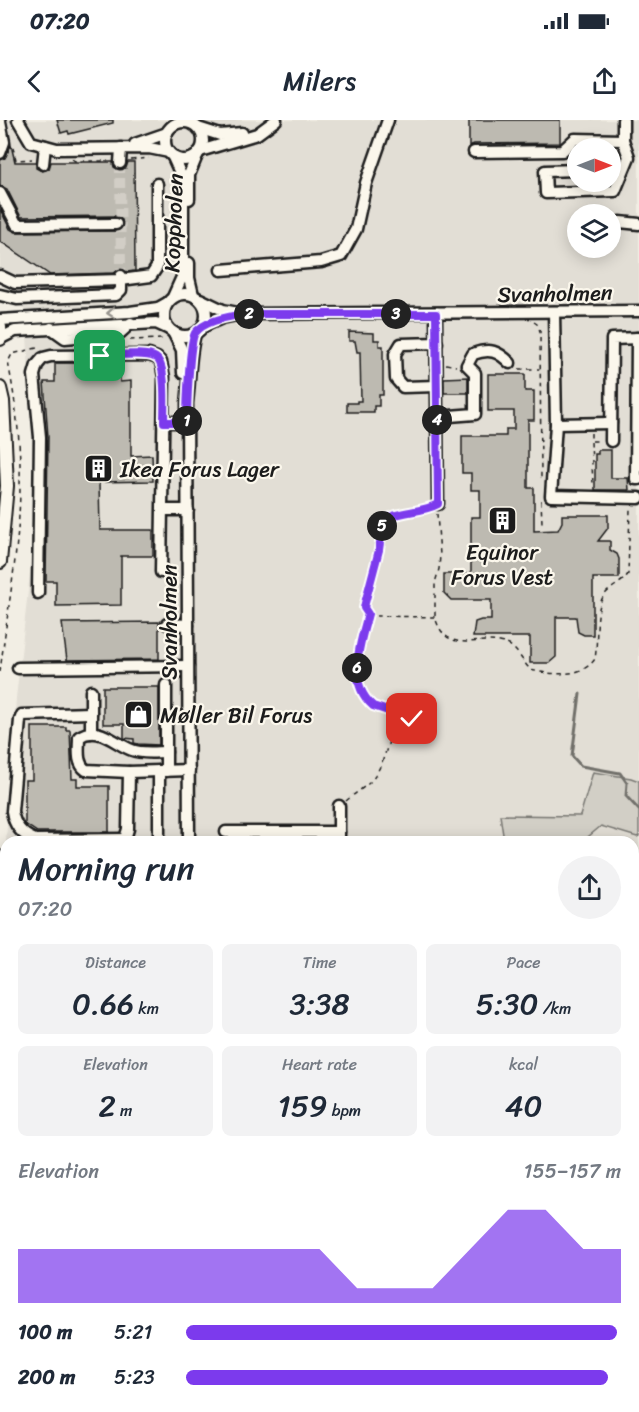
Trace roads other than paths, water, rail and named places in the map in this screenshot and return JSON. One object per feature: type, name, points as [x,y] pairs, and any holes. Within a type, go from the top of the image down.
[{"type":"main road","points":[[0,327],[0,338]]},
{"type":"main road","points":[[0,388],[3,401],[7,486],[0,562]]},
{"type":"main road","points":[[0,415],[4,428]]},
{"type":"street","points":[[18,120],[32,142],[57,149],[149,148],[183,159],[194,157],[199,152],[203,139],[195,125]]},
{"type":"street","points":[[121,148],[179,122],[191,123],[220,135],[236,135],[255,129],[269,120]]},
{"type":"street","name":"Koppholen","points":[[197,297],[189,278],[189,176],[199,152],[257,134],[276,120]]},
{"type":"street","points":[[221,270],[321,262],[341,256],[356,229],[366,183],[388,120]]},
{"type":"street","points":[[621,174],[634,157],[623,140],[623,120]]},
{"type":"street","points":[[0,122],[4,142],[2,150]]},
{"type":"street","points":[[169,127],[165,143],[171,154]]},
{"type":"street","points":[[474,152],[562,151],[575,139],[623,140]]},
{"type":"street","points":[[43,164],[45,146]]},
{"type":"street","points":[[120,163],[121,148]]},
{"type":"street","name":"Koppholen","points":[[170,300],[182,278],[183,269],[183,191],[181,175],[171,154]]},
{"type":"street","points":[[567,170],[545,171],[546,193],[580,192]]},
{"type":"street","points":[[0,276],[15,283],[151,276],[157,267],[157,183]]},
{"type":"street","points":[[0,193],[17,225],[116,224]]},
{"type":"street","points":[[621,222],[639,224]]},
{"type":"street","points":[[0,295],[17,299],[116,295],[121,290],[121,277]]},
{"type":"street","points":[[0,320],[130,312],[158,308],[186,293],[197,297],[206,313],[199,330],[180,335],[171,334],[156,322],[15,331],[0,338]]},
{"type":"street","name":"Svanholmen","points":[[197,297],[223,310],[243,314]]},
{"type":"street","points":[[170,300],[164,318],[171,334]]},
{"type":"street","name":"Svanholmen","points":[[189,836],[187,403],[190,385],[190,351],[199,330],[222,318],[243,314],[639,311]]},
{"type":"street","points":[[554,312],[555,428],[551,496],[639,498]]},
{"type":"street","points":[[436,314],[438,504]]},
{"type":"street","name":"Svanholmen","points":[[171,334],[182,350],[187,403]]},
{"type":"street","points":[[611,441],[612,339],[638,338],[636,479],[639,479]]},
{"type":"street","points":[[437,343],[401,344],[395,354],[396,379],[403,387],[437,386]]},
{"type":"street","points":[[437,417],[475,414],[475,373],[467,365],[473,354],[483,350],[494,350],[510,363]]},
{"type":"street","points":[[38,593],[40,437],[34,375],[37,365],[43,358],[51,356],[149,355],[160,362],[164,377],[161,572]]},
{"type":"street","points":[[164,422],[187,422]]},
{"type":"street","points":[[555,428],[611,423]]},
{"type":"street","points":[[163,510],[188,510]]},
{"type":"street","points":[[167,624],[188,625]]},
{"type":"street","points":[[18,668],[188,666]]},
{"type":"street","points":[[159,834],[162,771],[166,752],[166,685]]},
{"type":"street","points":[[91,691],[91,733]]},
{"type":"street","points":[[28,836],[14,820],[12,811],[22,715],[91,713]]},
{"type":"street","points":[[166,752],[133,751],[107,735],[91,733],[79,737],[79,760],[81,767],[86,770],[129,772],[189,770]]},
{"type":"street","points":[[125,836],[128,829],[129,772]]},
{"type":"street","points":[[339,806],[339,836]]},
{"type":"street","points":[[226,832],[316,836]]},
{"type":"waterway","points":[[580,694],[572,756],[581,766],[620,773],[627,783],[626,796],[639,810]]},
{"type":"tunnel","points":[[120,163],[121,274]]},
{"type":"place","name":"Ikea Forus Lager","points":[[99,469]]},
{"type":"place","name":"Equinor Forus Vest","points":[[502,520]]},
{"type":"place","name":"Møller Bil Forus","points":[[139,715]]}]
